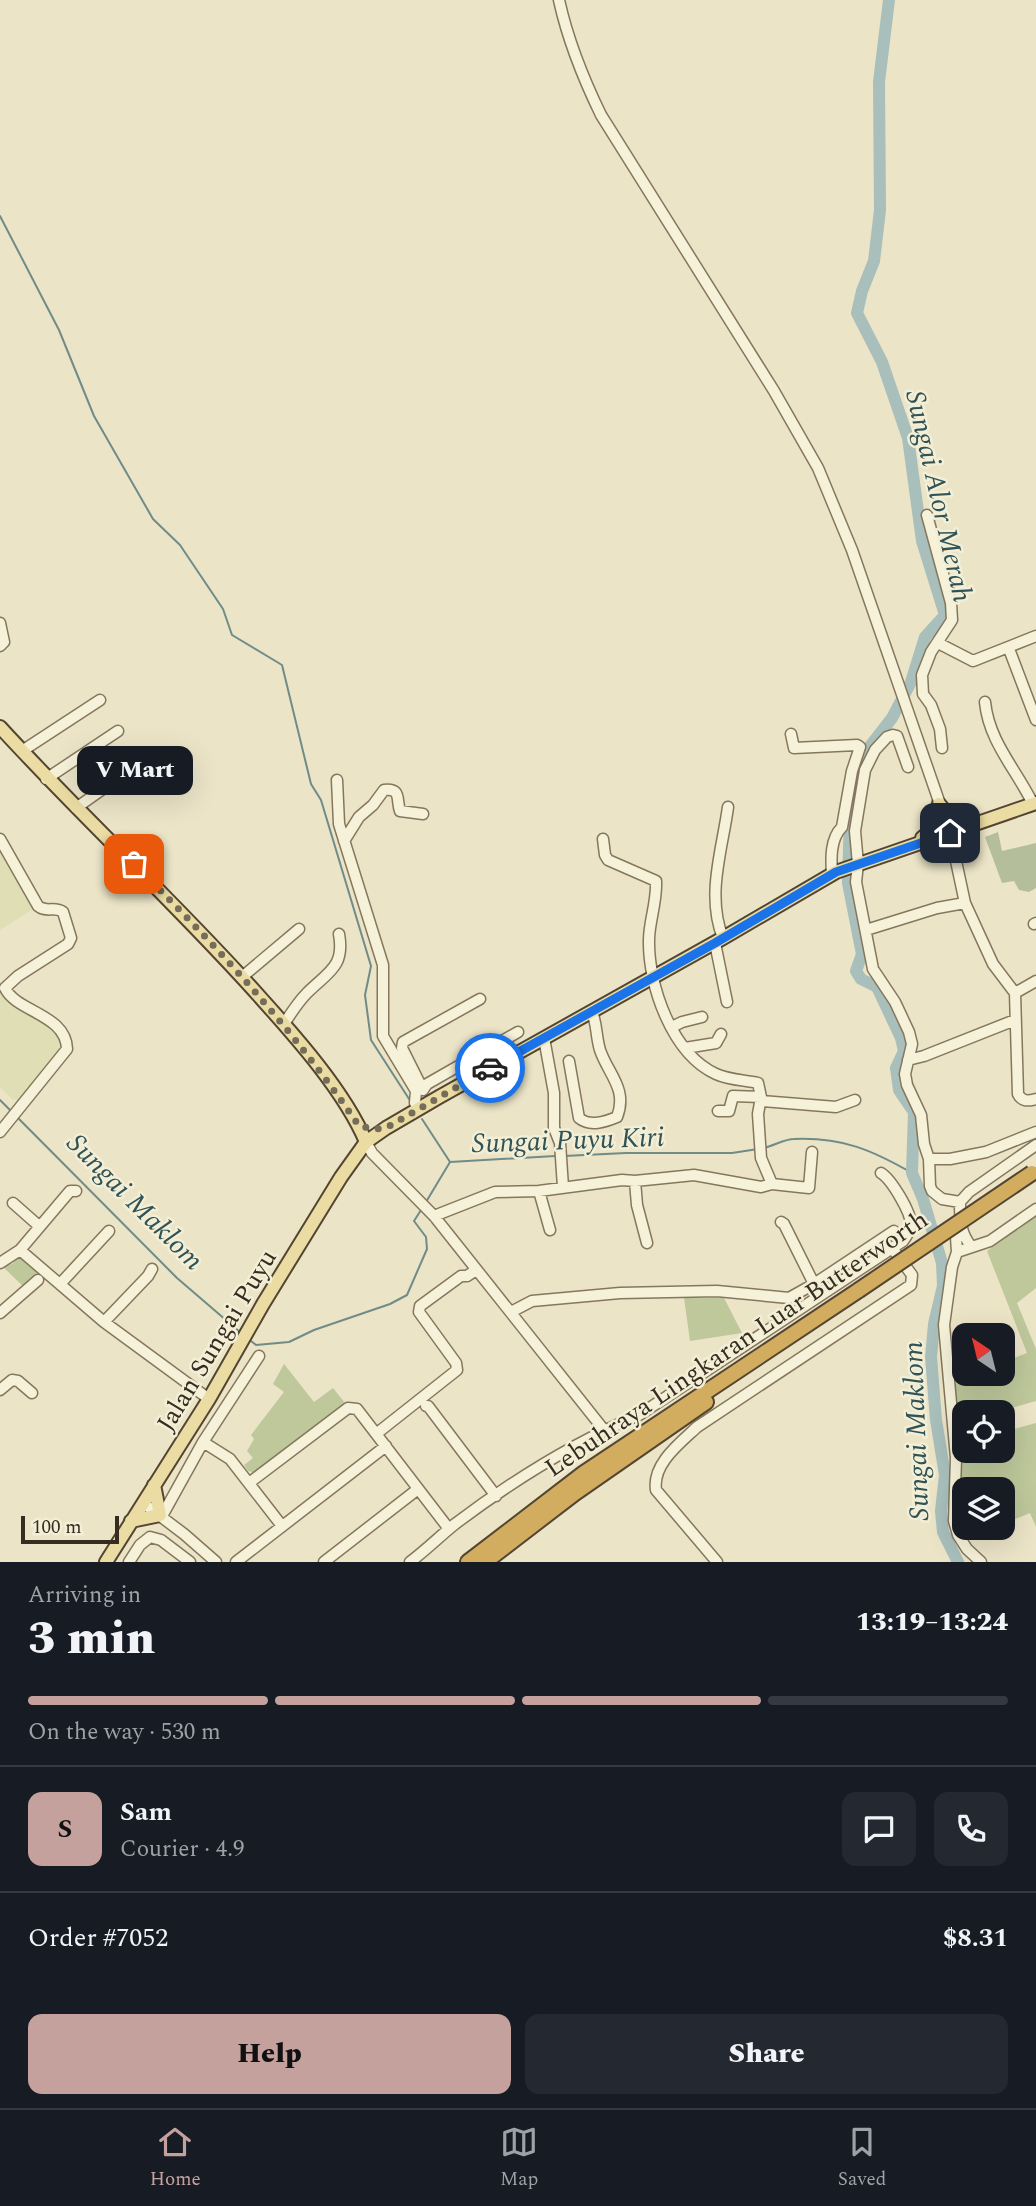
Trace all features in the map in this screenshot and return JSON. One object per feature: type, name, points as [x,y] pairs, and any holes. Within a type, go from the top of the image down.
[{"type":"highway","name":"Lebuhraya Lingkaran Luar Butterworth","points":[[485,1562],[672,1424],[1035,1174]]},
{"type":"highway","name":"Lebuhraya Lingkaran Luar Butterworth","points":[[468,1562],[584,1473],[862,1293]]},
{"type":"main road","points":[[0,727],[47,779],[178,908],[284,1024],[357,1122],[366,1142]]},
{"type":"main road","name":"Jalan Sungai Puyu","points":[[106,1562],[209,1399],[263,1304],[341,1177],[366,1142],[459,1085],[719,941],[834,873],[1035,803]]},
{"type":"main road","points":[[939,804],[952,819],[962,822],[982,821]]},
{"type":"main road","points":[[910,846],[938,825],[939,804]]},
{"type":"main road","points":[[357,1122],[377,1129],[386,1128]]},
{"type":"main road","points":[[341,1177],[352,1155],[357,1122]]},
{"type":"main road","points":[[131,1521],[161,1516],[154,1485]]},
{"type":"street","points":[[559,0],[575,57],[601,115],[774,391],[817,468],[852,550],[950,833],[965,903],[993,964],[1015,993],[1018,1094],[1020,1099],[1036,1100]]},
{"type":"street","points":[[927,515],[951,603],[952,620],[931,652],[922,675],[923,694],[931,705],[940,729],[942,748]]},
{"type":"street","points":[[0,623],[4,642],[0,646]]},
{"type":"street","points":[[938,643],[973,661],[1009,649],[1036,636]]},
{"type":"street","points":[[1009,649],[1036,720]]},
{"type":"street","points":[[22,751],[100,700]]},
{"type":"street","points":[[985,702],[987,718],[1005,759],[1035,803]]},
{"type":"street","points":[[47,779],[118,731]]},
{"type":"street","points":[[791,734],[794,748],[860,747],[852,771],[842,827],[836,833],[831,857],[834,873]]},
{"type":"street","points":[[908,767],[897,736],[892,735],[887,737],[869,760],[855,831],[856,882],[876,975],[895,1002],[912,1044],[905,1074],[907,1085],[918,1106],[929,1159],[932,1191],[942,1199],[960,1202]]},
{"type":"street","points":[[76,808],[141,762]]},
{"type":"street","points":[[337,780],[344,841],[383,965],[383,1036],[420,1091],[439,1097]]},
{"type":"street","points":[[344,841],[359,817],[373,805],[384,790],[396,792],[400,811],[423,814]]},
{"type":"street","points":[[727,1002],[715,913],[715,885],[728,807]]},
{"type":"street","points":[[0,839],[38,906],[44,910],[55,909],[63,912],[71,938],[68,944],[18,976],[5,988],[12,996],[54,1024],[67,1043],[65,1054],[0,1132]]},
{"type":"street","points":[[603,839],[604,855],[608,860],[656,881],[649,937],[658,997],[671,1027],[694,1060],[715,1074],[758,1083],[761,1099],[758,1114],[761,1158],[772,1184]]},
{"type":"street","points":[[866,930],[937,908],[965,903]]},
{"type":"street","points":[[242,977],[299,929]]},
{"type":"street","points":[[284,1024],[341,956],[339,934]]},
{"type":"street","points":[[1015,993],[1036,981]]},
{"type":"street","points":[[420,1091],[402,1048],[403,1042],[480,999]]},
{"type":"street","points":[[569,1061],[579,1118],[593,1123],[617,1117],[621,1095],[599,1047],[592,1012]]},
{"type":"street","points":[[671,1027],[702,1017]]},
{"type":"street","points":[[908,1060],[1015,1020]]},
{"type":"street","points":[[418,1109],[415,1103],[420,1091],[427,1084],[517,1032]]},
{"type":"street","points":[[685,1048],[716,1044],[721,1034]]},
{"type":"street","points":[[544,1038],[554,1093],[554,1128],[560,1149],[563,1187]]},
{"type":"street","points":[[452,1070],[459,1085]]},
{"type":"street","points":[[718,1111],[729,1111],[733,1097],[836,1107],[855,1100]]},
{"type":"street","points":[[929,1159],[950,1159],[986,1152],[1036,1132]]},
{"type":"street","points":[[366,1142],[372,1153],[432,1215],[604,1430]]},
{"type":"street","points":[[981,1562],[967,1549],[958,1535],[954,1521],[956,1458],[944,1325],[952,1267],[957,1252],[960,1202],[969,1192],[1036,1145]]},
{"type":"street","points":[[432,1215],[495,1192],[539,1191],[622,1180],[694,1175],[761,1187],[772,1184],[809,1188],[812,1152]]},
{"type":"street","points":[[410,1562],[449,1529],[529,1472],[604,1430],[639,1415],[906,1237],[911,1226],[909,1217],[891,1180],[881,1173]]},
{"type":"street","points":[[635,1181],[637,1205],[648,1243]]},
{"type":"street","points":[[0,1263],[20,1250],[70,1191],[76,1191]]},
{"type":"street","points":[[539,1191],[550,1230]]},
{"type":"street","points":[[13,1203],[39,1226]]},
{"type":"street","points":[[957,1252],[990,1241],[1036,1209]]},
{"type":"street","points":[[781,1222],[814,1284]]},
{"type":"street","points":[[960,1227],[972,1247]]},
{"type":"street","points":[[60,1284],[109,1231]]},
{"type":"street","points":[[511,1312],[532,1301],[620,1293],[717,1291],[789,1298],[894,1231]]},
{"type":"street","points":[[717,1562],[656,1490],[657,1472],[696,1427],[911,1285],[912,1275],[892,1248]]},
{"type":"street","points":[[20,1250],[104,1322],[209,1399]]},
{"type":"street","points":[[104,1322],[152,1269]]},
{"type":"street","points":[[376,1434],[457,1370],[456,1363],[419,1312],[420,1306],[461,1276],[467,1276],[476,1269]]},
{"type":"street","points":[[0,1313],[38,1280]]},
{"type":"street","points":[[161,1516],[203,1442],[260,1356]]},
{"type":"street","points":[[229,1365],[245,1376]]},
{"type":"street","points":[[0,1390],[12,1380],[18,1381],[32,1393]]},
{"type":"street","points":[[426,1406],[496,1496]]},
{"type":"street","points":[[249,1483],[348,1408],[353,1407],[449,1529]]},
{"type":"street","points":[[203,1442],[226,1455],[282,1526]]},
{"type":"street","points":[[236,1562],[386,1446]]},
{"type":"street","points":[[324,1562],[418,1489]]},
{"type":"street","points":[[143,1503],[216,1562]]},
{"type":"street","points":[[129,1562],[145,1539],[150,1537],[161,1540],[190,1562]]},
{"type":"shaded area","points":[[0,845],[36,907],[0,930]]},
{"type":"shaded area","points":[[0,985],[4,995],[52,1028],[62,1040],[63,1050],[20,1101],[12,1099],[0,1087]]},
{"type":"green space","points":[[998,832],[1002,851],[1036,843],[1036,888],[1029,892],[1019,890],[1014,881],[1002,883],[985,837]]},
{"type":"green space","points":[[1036,1215],[1036,1288],[1017,1303],[1036,1349],[1036,1401],[1015,1407],[1015,1400],[955,1400],[953,1386],[1015,1386],[1015,1358],[1027,1353],[987,1251]]},
{"type":"green space","points":[[20,1256],[39,1273],[24,1287],[2,1266],[12,1264]]},
{"type":"green space","points":[[684,1298],[724,1298],[742,1333],[690,1341]]},
{"type":"green space","points":[[284,1364],[314,1402],[333,1388],[345,1403],[256,1473],[248,1471],[244,1465],[253,1458],[247,1451],[254,1439],[251,1435],[284,1392],[273,1384]]},
{"type":"green space","points":[[1036,1423],[1036,1527],[1030,1513],[1015,1519],[1015,1477],[961,1477],[961,1463],[1015,1463],[1015,1429]]},
{"type":"waterway","name":"Sungai Alor Merah","points":[[889,0],[879,82],[880,210],[874,261],[857,313],[882,362],[908,438],[922,541],[945,615],[925,637],[911,682],[892,718],[861,758],[850,814],[848,883],[862,954],[856,971],[861,979],[877,987],[901,1038],[904,1051],[896,1068],[899,1090],[914,1112],[912,1173],[923,1199],[942,1263],[943,1286],[934,1324],[931,1357],[936,1420],[945,1475],[941,1511],[943,1532],[958,1562]]},
{"type":"waterway","points":[[0,216],[59,330],[94,416],[153,519],[180,545],[223,609],[232,635],[282,665],[311,784],[321,800],[371,966],[365,995],[371,1040],[411,1102]]},
{"type":"waterway","name":"Sungai Maklom","points":[[0,1100],[12,1112]]},
{"type":"waterway","name":"Sungai Maklom","points":[[18,1118],[177,1278],[241,1333]]},
{"type":"waterway","points":[[422,1119],[450,1162]]},
{"type":"waterway","name":"Sungai Puyu Kiri","points":[[763,1148],[790,1139],[827,1140],[870,1152],[912,1173]]},
{"type":"waterway","name":"Sungai Puyu Kiri","points":[[564,1156],[732,1153],[758,1149]]},
{"type":"waterway","name":"Sungai Puyu Kiri","points":[[426,1202],[450,1162],[555,1156]]},
{"type":"waterway","name":"Sungai Puyu Kiri","points":[[251,1341],[256,1345],[289,1342],[407,1295],[427,1249],[426,1237],[414,1221],[421,1210]]},
{"type":"way so far","points":[[134,864],[283,1022],[342,1099],[359,1126],[386,1128],[490,1068]]},
{"type":"place","name":"V Mart","points":[[134,864]]},
{"type":"route","points":[[490,1068],[715,943],[836,872],[950,833]]}]
